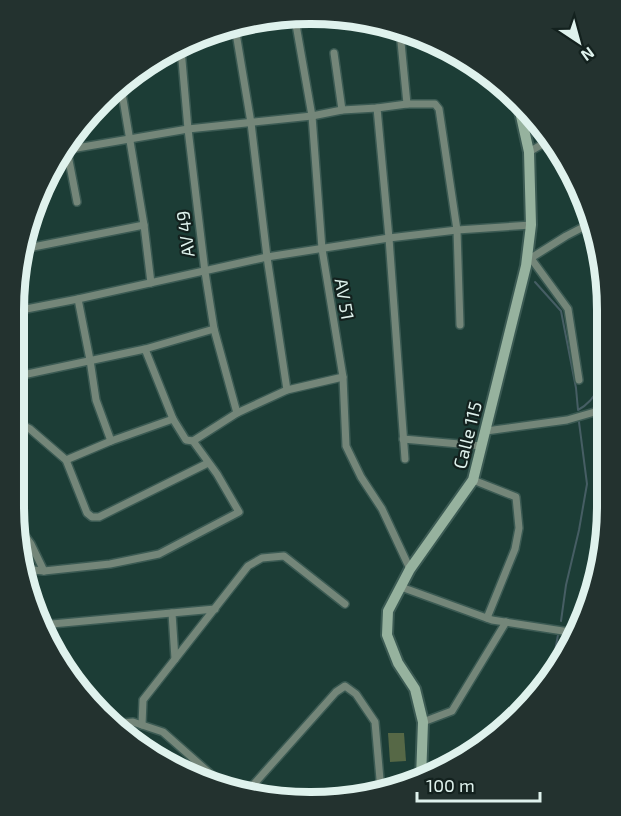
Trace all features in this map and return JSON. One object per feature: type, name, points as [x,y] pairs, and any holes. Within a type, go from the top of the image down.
[{"type":"main road","name":"Calle 115","points":[[421,769],[423,722],[416,689],[398,663],[387,635],[388,611],[410,569],[473,480],[529,256],[531,225],[529,152],[521,117]]},
{"type":"street","name":"AV 51","points":[[296,25],[312,116],[322,249],[344,377],[346,446],[361,477],[382,509],[410,569]]},
{"type":"street","points":[[236,34],[251,123],[267,257],[287,390]]},
{"type":"street","points":[[401,38],[407,104]]},
{"type":"street","points":[[334,52],[342,110]]},
{"type":"street","name":"AV 49","points":[[182,55],[205,272],[214,328],[237,413]]},
{"type":"street","points":[[122,95],[144,225],[151,283]]},
{"type":"street","points":[[74,149],[188,129],[312,116],[342,110],[407,104],[435,104],[439,109],[457,230],[460,325]]},
{"type":"street","points":[[376,108],[389,238],[405,459]]},
{"type":"street","points":[[529,152],[543,143]]},
{"type":"street","points":[[68,158],[77,202]]},
{"type":"street","points":[[32,247],[144,225]]},
{"type":"street","points":[[24,309],[267,257],[389,238],[531,225]]},
{"type":"street","points":[[579,380],[568,309],[529,256],[584,226]]},
{"type":"street","points":[[78,299],[96,400],[111,441]]},
{"type":"street","points":[[24,375],[145,349],[214,328]]},
{"type":"street","points":[[145,349],[173,419],[186,440],[193,441],[237,413],[287,390],[344,377]]},
{"type":"street","points":[[486,431],[567,420],[597,411]]},
{"type":"street","points":[[66,460],[173,419]]},
{"type":"street","points":[[24,426],[66,460],[87,513],[92,516],[99,517],[208,463]]},
{"type":"street","points":[[403,439],[482,446]]},
{"type":"street","points":[[32,569],[44,571],[110,564],[159,554],[239,512],[217,474],[193,441]]},
{"type":"street","points":[[473,480],[516,497],[519,528],[515,549],[488,618]]},
{"type":"street","points":[[26,537],[44,571]]},
{"type":"street","points":[[142,725],[143,700],[248,566],[262,558],[284,556],[345,604]]},
{"type":"street","points":[[401,587],[488,618],[567,631]]},
{"type":"street","points":[[50,624],[215,609]]},
{"type":"street","points":[[172,613],[175,659]]},
{"type":"street","points":[[423,722],[452,711],[506,622]]},
{"type":"street","points":[[253,785],[336,692],[345,686],[356,694],[375,722],[380,783]]},
{"type":"street","points":[[124,723],[133,722],[163,732],[211,774]]},
{"type":"green space","points":[[388,733],[404,733],[406,761],[390,762]]},
{"type":"waterway","points":[[535,282],[561,311],[578,410],[597,391]]},
{"type":"waterway","points":[[561,621],[587,484],[579,422]]},
{"type":"waterway","points":[[554,656],[558,635]]}]
